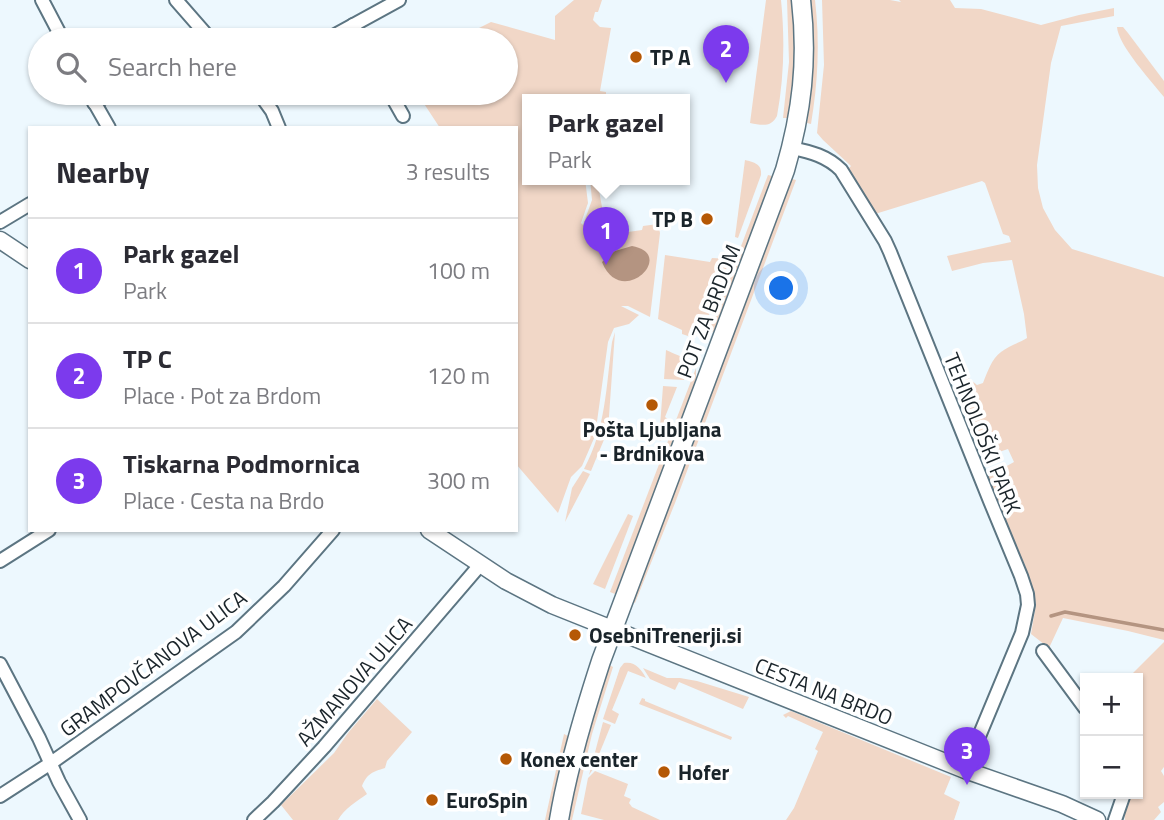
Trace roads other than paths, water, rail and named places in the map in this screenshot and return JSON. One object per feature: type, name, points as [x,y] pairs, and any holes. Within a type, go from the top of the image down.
[{"type":"main road","name":"POT ZA BRDOM","points":[[559,820],[582,719],[612,629],[792,148],[804,74],[805,45],[801,0]]},
{"type":"street","points":[[42,0],[57,28]]},
{"type":"street","points":[[176,0],[200,28]]},
{"type":"street","points":[[348,28],[399,0]]},
{"type":"street","points":[[96,105],[108,126]]},
{"type":"street","points":[[268,105],[278,126]]},
{"type":"street","points":[[397,105],[403,116]]},
{"type":"street","name":"TEHNOLOŠKI PARK","points":[[792,148],[820,155],[841,170],[885,241],[1027,594],[1028,605],[1022,633],[965,770]]},
{"type":"street","points":[[0,222],[28,205]]},
{"type":"street","points":[[0,240],[28,259]]},
{"type":"street","points":[[0,561],[46,532]]},
{"type":"street","name":"GRAMPOVČANOVA ULICA","points":[[0,796],[236,632],[284,586],[331,532]]},
{"type":"street","name":"CESTA NA BRDO","points":[[432,532],[532,596],[965,770],[1062,804],[1097,820]]},
{"type":"street","name":"AŽMANOVA ULICA","points":[[254,820],[324,747],[480,565]]},
{"type":"street","points":[[1043,651],[1080,701]]},
{"type":"street","points":[[0,664],[80,820]]},
{"type":"street","points":[[1115,820],[1122,799]]},
{"type":"waterway","points":[[1051,616],[1065,612],[1164,630]]},
{"type":"place","name":"TP A","points":[[636,57]]},
{"type":"place","name":"TP C","points":[[726,83]]},
{"type":"place","name":"TP B","points":[[707,219]]},
{"type":"place","name":"Park gazel","points":[[606,265]]},
{"type":"place","name":"Pošta Ljubljana - Brdnikova","points":[[652,405]]},
{"type":"place","name":"OsebniTrenerji.si","points":[[575,635]]},
{"type":"place","name":"Konex center","points":[[506,759]]},
{"type":"place","name":"Hofer","points":[[664,772]]},
{"type":"place","name":"Tiskarna Podmornica","points":[[967,785]]},
{"type":"place","name":"EuroSpin","points":[[432,800]]}]
